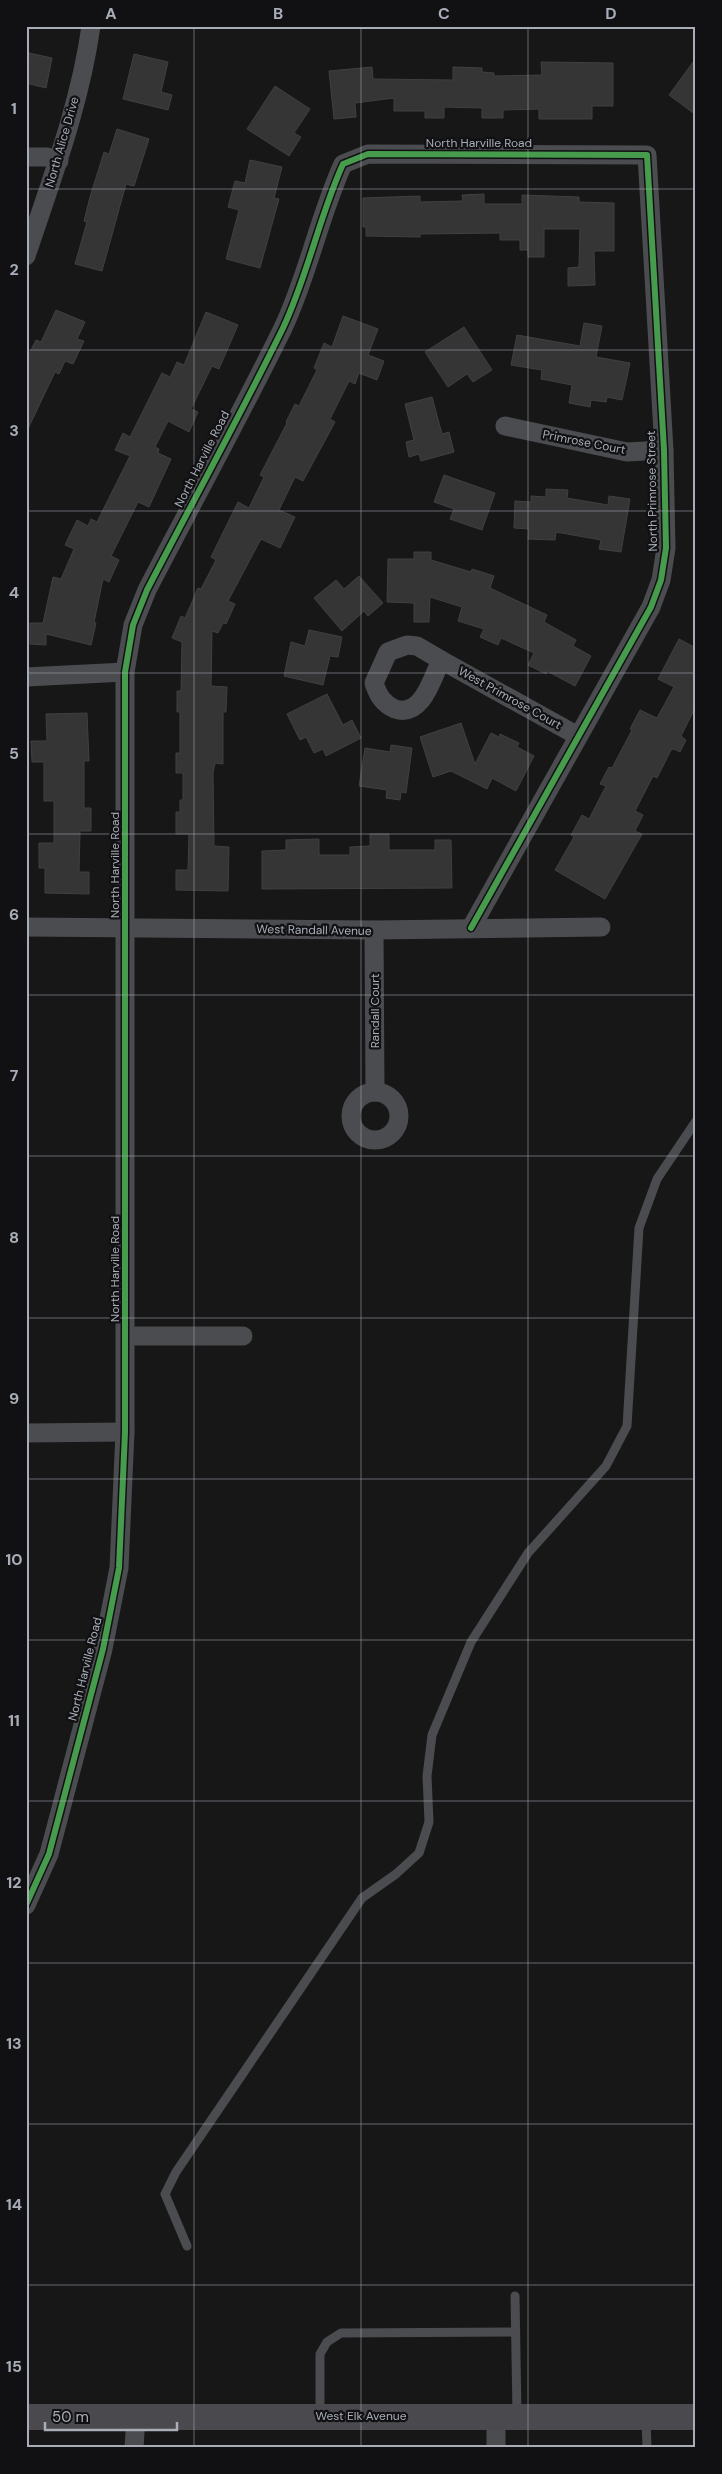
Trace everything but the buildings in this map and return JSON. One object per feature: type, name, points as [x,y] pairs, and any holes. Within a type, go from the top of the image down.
[{"type":"main road","name":"West Elk Avenue","points":[[26,2416],[696,2417]]},
{"type":"street","name":"North Alice Drive","points":[[26,256],[59,161],[87,52],[91,26]]},
{"type":"street","name":"North Harville Road","points":[[26,1904],[49,1854],[103,1649],[119,1568],[126,1432],[126,672],[133,625],[147,590],[283,327],[305,273],[332,188],[343,164],[368,154],[647,155]]},
{"type":"street","name":"North Primrose Street","points":[[472,928],[651,607],[661,580],[666,548],[664,450],[647,155]]},
{"type":"street","points":[[26,157],[47,158],[59,161]]},
{"type":"street","name":"Primrose Court","points":[[505,426],[627,452],[664,450]]},
{"type":"street","name":"West Primrose Court","points":[[441,660],[578,736]]},
{"type":"street","points":[[26,677],[126,672]]},
{"type":"street","name":"West Randall Avenue","points":[[26,928],[127,927],[374,930],[601,927]]},
{"type":"street","name":"Randall Court","points":[[374,930],[375,1092]]},
{"type":"street","points":[[126,1336],[243,1336]]},
{"type":"street","points":[[26,1432],[126,1432]]},
{"type":"street","points":[[134,2448],[136,2416]]},
{"type":"street","points":[[496,2448],[507,2416]]},
{"type":"lane","points":[[187,2246],[165,2194],[176,2172],[362,1898],[396,1874],[419,1853],[428,1822],[426,1776],[432,1735],[471,1642],[528,1553],[606,1466],[627,1426],[639,1228],[657,1179],[696,1121]]},
{"type":"lane","points":[[507,2416],[515,2332],[515,2296]]},
{"type":"lane","points":[[320,2416],[320,2354],[328,2342],[341,2333],[515,2332]]},
{"type":"lane","points":[[646,2417],[647,2448]]},
{"type":"cycle path","points":[[26,1905],[49,1854],[103,1649],[119,1568],[125,1432],[125,672],[133,625],[147,590],[283,328],[300,287],[327,205],[343,164],[368,154],[647,155],[664,450],[666,548],[661,580],[651,607],[471,928]]}]
